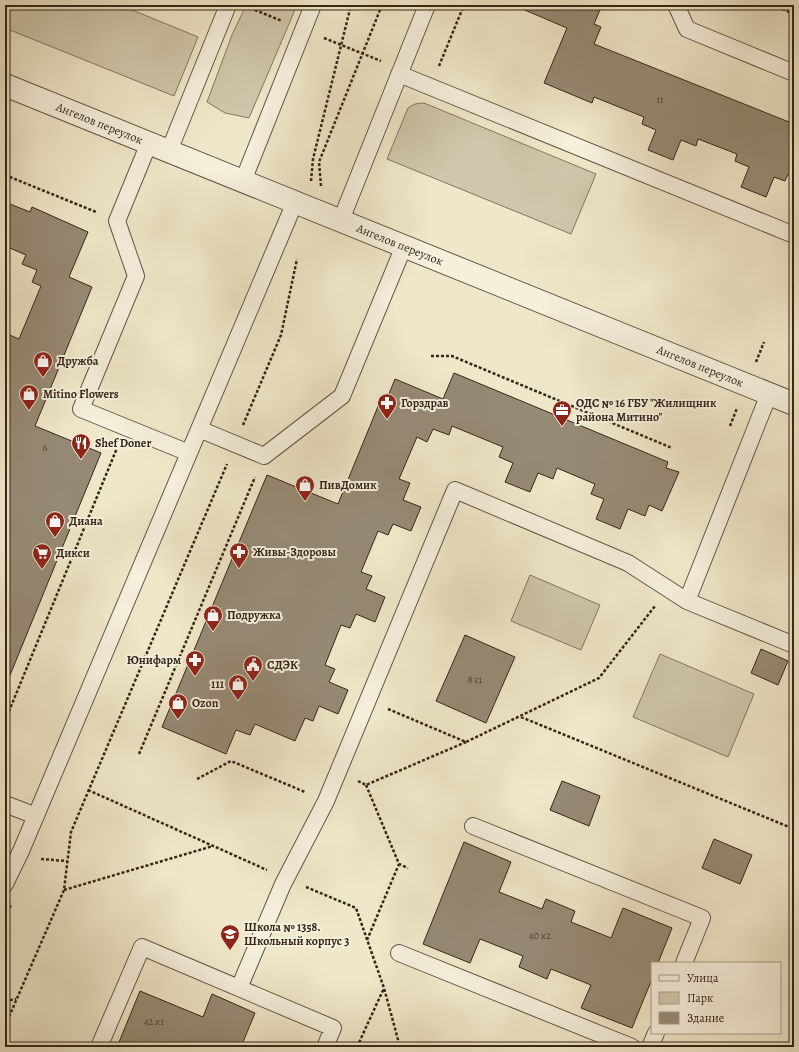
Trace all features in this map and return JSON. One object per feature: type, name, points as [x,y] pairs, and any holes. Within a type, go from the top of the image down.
[{"type":"street","name":"Ангелов переулок","points":[[5,84],[243,181],[309,201],[341,220],[794,404]]},
{"type":"lane","points":[[243,181],[313,5]]},
{"type":"lane","points":[[341,220],[427,5]]},
{"type":"lane","points":[[676,5],[687,29],[794,73]]},
{"type":"lane","points":[[169,151],[224,6]]},
{"type":"lane","points":[[400,74],[794,236]]},
{"type":"lane","points":[[149,143],[117,221],[136,276],[81,409],[189,453]]},
{"type":"lane","points":[[5,884],[36,816],[199,429],[309,201]]},
{"type":"lane","points":[[199,429],[264,456],[342,396],[404,246]]},
{"type":"lane","points":[[687,601],[769,394]]},
{"type":"lane","points":[[239,988],[286,878],[326,801],[455,490],[628,563],[687,601],[794,645]]},
{"type":"lane","points":[[5,804],[36,816]]},
{"type":"lane","points":[[473,826],[702,918],[684,962]]},
{"type":"lane","points":[[99,1047],[142,947],[333,1028],[325,1047]]},
{"type":"lane","points":[[399,953],[632,1047]]},
{"type":"lane","points":[[650,1047],[656,1034]]},
{"type":"path","points":[[309,201],[313,159],[351,5]]},
{"type":"path","points":[[309,201],[319,162],[382,5]]},
{"type":"path","points":[[431,87],[464,5]]},
{"type":"path","points":[[773,5],[794,14]]},
{"type":"path","points":[[5,175],[117,221]]},
{"type":"path","points":[[5,1026],[64,890],[71,832],[281,335],[298,252]]},
{"type":"path","points":[[753,368],[764,342]]},
{"type":"path","points":[[431,356],[452,356],[672,448]]},
{"type":"path","points":[[730,426],[739,403]]},
{"type":"path","points":[[5,721],[126,427]]},
{"type":"path","points":[[139,754],[264,456]]},
{"type":"path","points":[[366,785],[466,742],[599,678],[668,588]]},
{"type":"path","points":[[368,700],[466,742]]},
{"type":"path","points":[[520,716],[794,829]]},
{"type":"path","points":[[198,779],[231,761],[326,801]]},
{"type":"path","points":[[337,773],[366,785],[399,864],[408,868]]},
{"type":"path","points":[[88,790],[356,908],[384,988],[400,1047]]},
{"type":"path","points":[[64,890],[213,846]]},
{"type":"path","points":[[367,940],[399,864]]},
{"type":"path","points":[[357,1047],[384,988]]},
{"type":"path","points":[[5,1001],[17,999]]},
{"type":"green space","points":[[5,5],[120,5],[198,37],[174,96],[5,28]]},
{"type":"green space","points":[[246,5],[297,5],[249,118],[225,113],[207,102],[232,35]]},
{"type":"green space","points":[[424,103],[596,174],[571,234],[387,159],[408,108],[415,104]]},
{"type":"green space","points":[[530,575],[600,605],[581,650],[511,621]]},
{"type":"green space","points":[[660,654],[754,694],[728,757],[633,717]]},
{"type":"building","points":[[513,5],[602,5],[594,24],[601,27],[594,44],[794,124],[794,177],[788,174],[785,181],[774,177],[766,197],[741,187],[749,167],[735,161],[737,154],[698,139],[696,146],[681,140],[673,160],[648,150],[656,130],[642,124],[644,117],[594,97],[592,103],[544,83],[567,28]]},
{"type":"building","points":[[5,202],[30,212],[32,207],[88,232],[69,277],[92,287],[35,426],[101,453],[6,685],[5,333],[19,339],[41,286],[32,282],[37,270],[22,264],[26,255],[5,246]]},
{"type":"building","points":[[454,373],[668,462],[666,468],[679,472],[662,511],[649,505],[645,516],[628,509],[620,529],[596,519],[604,499],[591,494],[595,484],[557,468],[553,479],[538,473],[530,492],[505,482],[513,463],[499,457],[503,447],[452,426],[449,435],[433,429],[427,442],[417,437],[399,479],[410,483],[403,500],[421,507],[411,531],[393,524],[388,535],[378,531],[361,572],[372,576],[366,589],[385,597],[375,622],[356,614],[350,628],[341,625],[325,665],[335,669],[329,682],[348,690],[338,714],[319,706],[313,721],[305,718],[295,741],[255,724],[250,735],[236,730],[226,754],[162,727],[267,475],[338,504],[379,404],[384,406],[395,379],[443,399]]},
{"type":"building","points":[[465,635],[515,657],[486,723],[436,701]]},
{"type":"building","points":[[761,649],[788,661],[778,685],[751,673]]},
{"type":"building","points":[[562,781],[600,796],[589,826],[550,810]]},
{"type":"building","points":[[714,839],[752,855],[740,884],[702,868]]},
{"type":"building","points":[[464,842],[511,862],[499,892],[542,909],[546,899],[575,911],[571,922],[611,938],[623,908],[672,928],[658,962],[651,962],[651,981],[632,1028],[581,1008],[591,985],[551,969],[547,979],[519,967],[523,956],[480,939],[470,963],[423,944]]},
{"type":"building","points":[[140,991],[203,1017],[212,994],[255,1013],[241,1047],[117,1047]]},
{"type":"place","name":"Дружба","points":[[43,378]]},
{"type":"place","name":"Mitino Flowers","points":[[29,411]]},
{"type":"place","name":"Горздрав","points":[[387,420]]},
{"type":"place","name":"ОДС № 16 ГБУ \"Жилищник района Митино\"","points":[[562,427]]},
{"type":"place","name":"Shef Doner","points":[[81,460]]},
{"type":"place","name":"ПивДомик","points":[[305,502]]},
{"type":"place","name":"Диана","points":[[55,538]]},
{"type":"place","name":"Живы-Здоровы","points":[[239,569]]},
{"type":"place","name":"Дикси","points":[[42,570]]},
{"type":"place","name":"Подружка","points":[[213,632]]},
{"type":"place","name":"Юнифарм","points":[[195,677]]},
{"type":"place","name":"СДЭК","points":[[253,682]]},
{"type":"place","name":"111","points":[[238,701]]},
{"type":"place","name":"Ozon","points":[[178,720]]},
{"type":"place","name":"Школа № 1358. Школьный корпус 3","points":[[230,951]]}]
